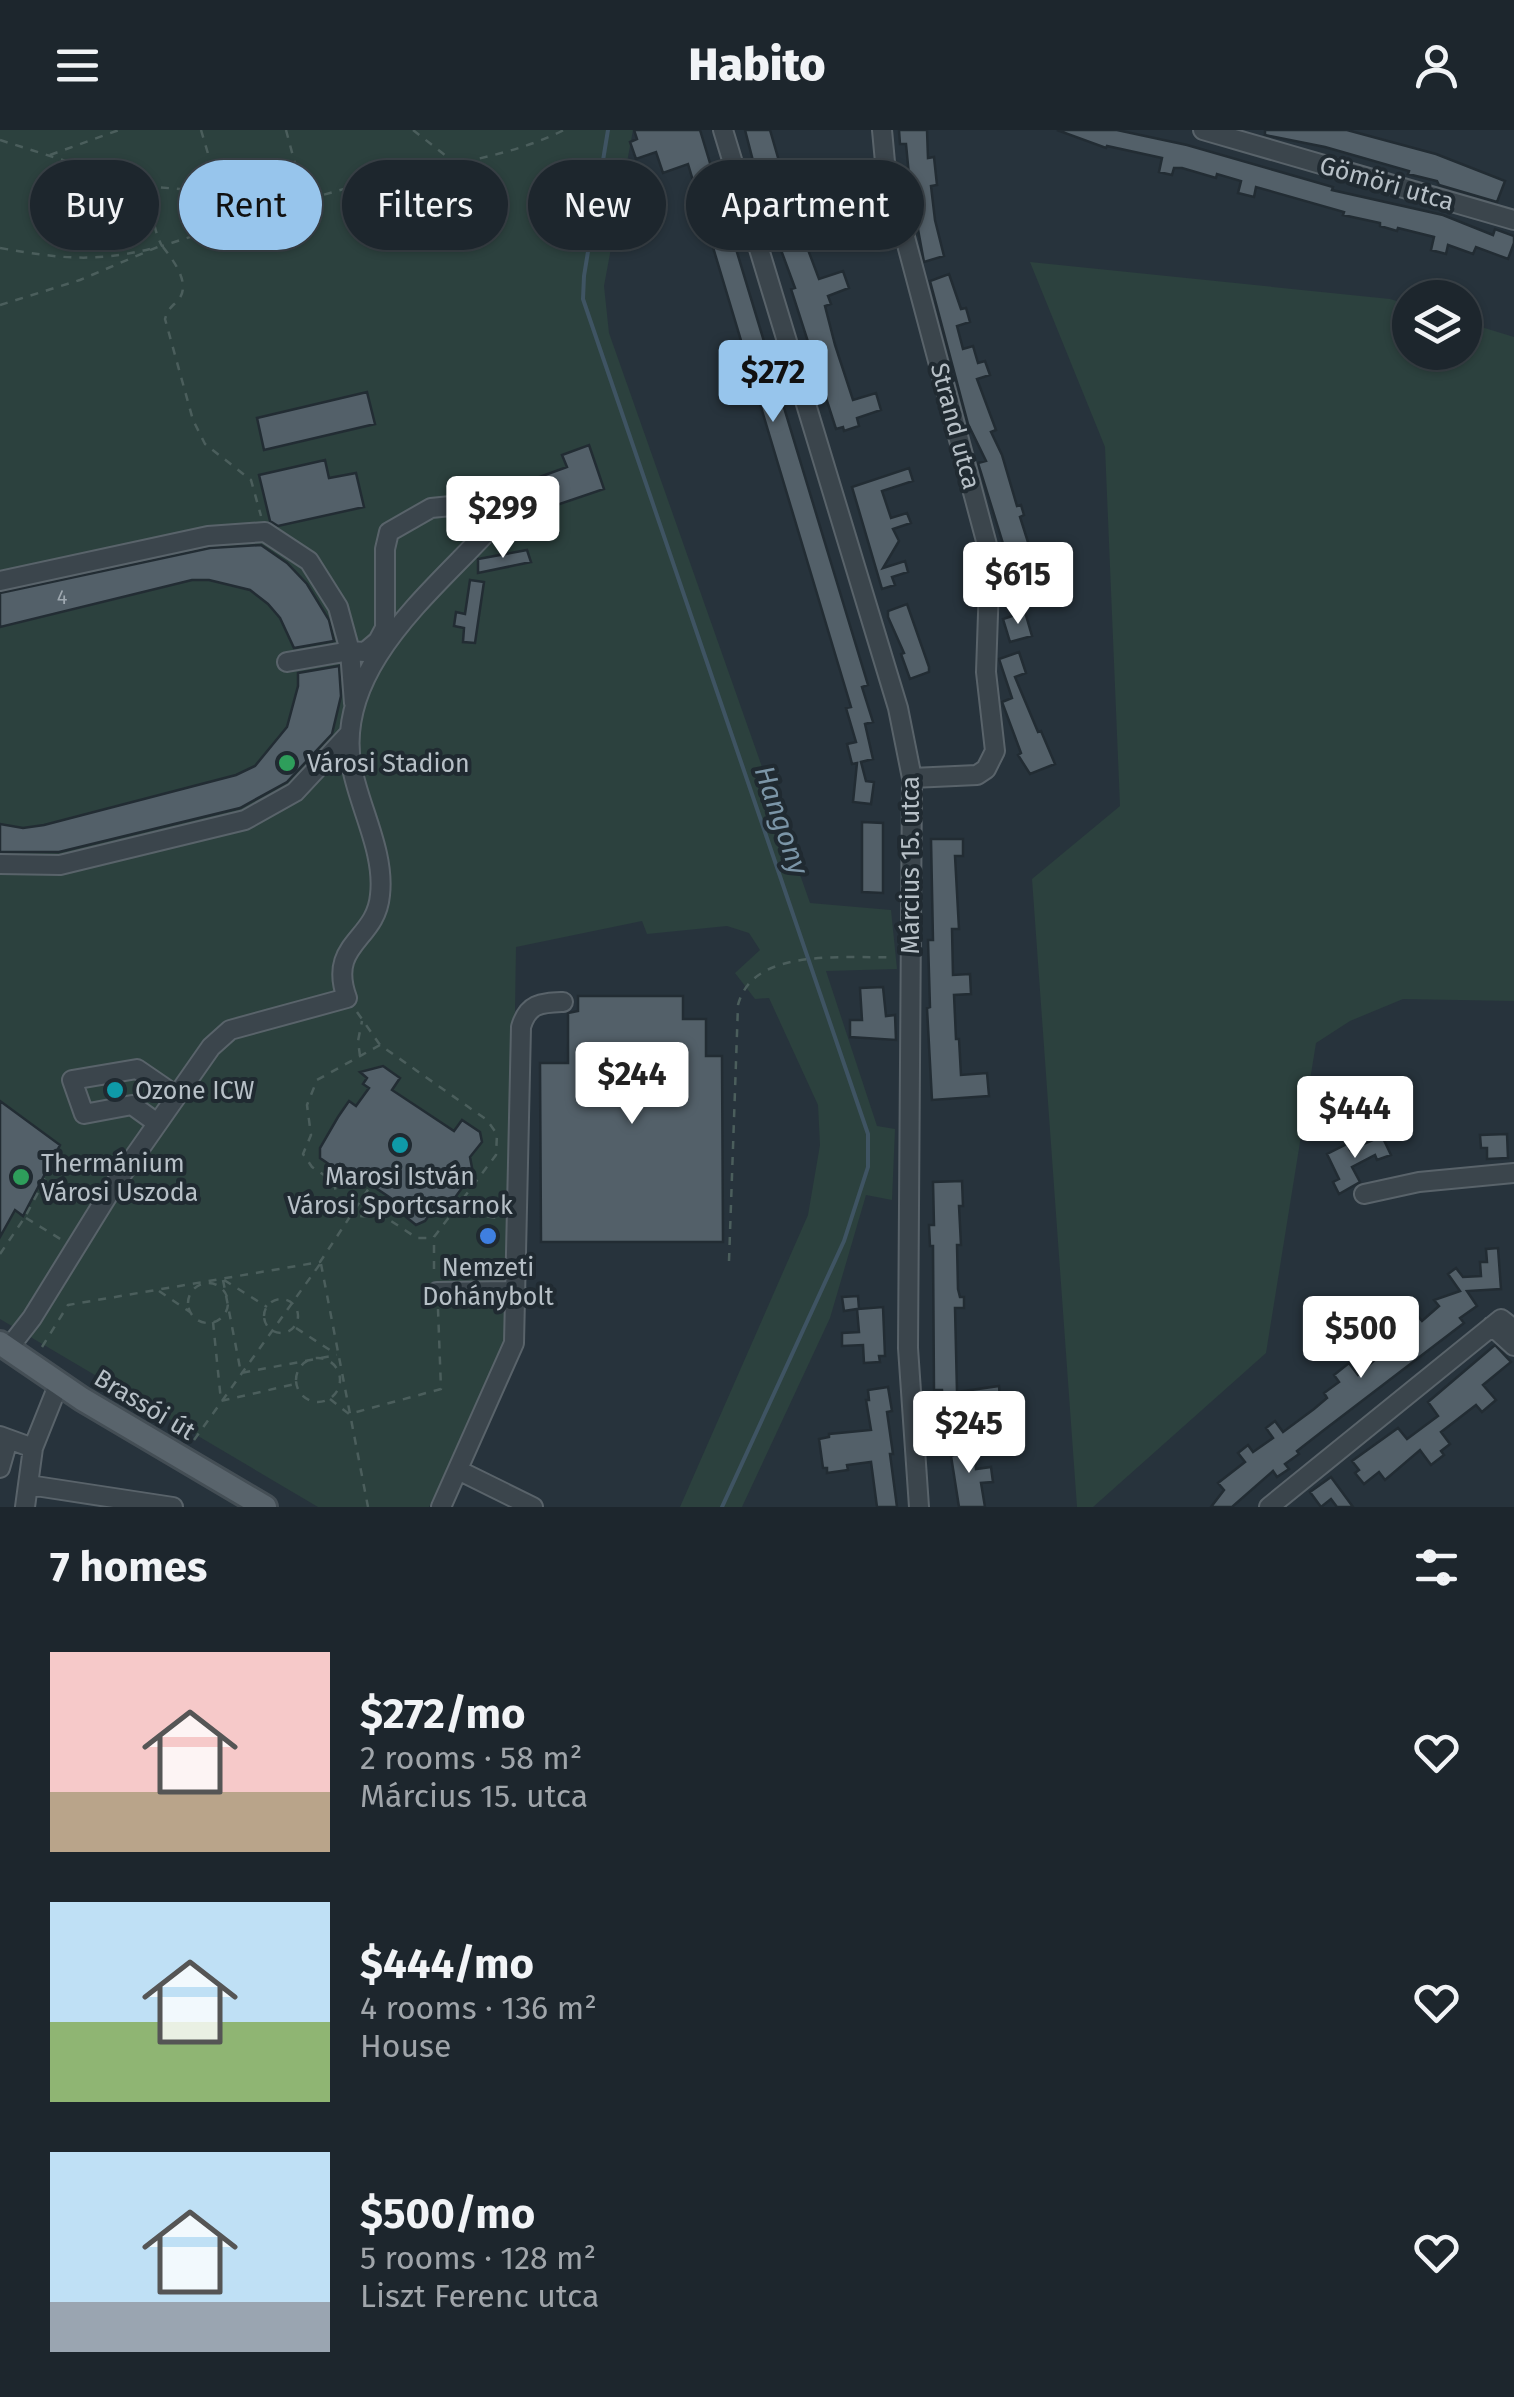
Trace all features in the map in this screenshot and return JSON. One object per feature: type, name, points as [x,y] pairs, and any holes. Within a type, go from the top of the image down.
[{"type":"main road","name":"Brassói út","points":[[4,1346],[265,1507]]},
{"type":"street","name":"Március 15. utca","points":[[723,130],[898,708],[912,778],[908,1378],[919,1507]]},
{"type":"street","name":"Strand utca","points":[[882,130],[885,162],[990,556],[986,672],[995,751],[992,760],[977,775],[912,778]]},
{"type":"street","name":"Gömöri utca","points":[[1203,130],[1512,213]]},
{"type":"street","points":[[287,662],[350,651],[366,652],[385,628],[385,549],[389,532],[431,508],[471,504],[481,512],[485,523],[483,536],[411,609],[388,640],[354,708]]},
{"type":"street","points":[[0,581],[208,536],[265,532],[309,561],[338,606],[350,651],[354,708],[349,734],[352,766],[376,855],[381,893],[376,913],[347,953],[340,970],[347,998],[230,1030],[211,1047],[156,1123],[32,1318],[4,1346]]},
{"type":"street","points":[[0,864],[60,865],[245,820],[295,792],[349,734]]},
{"type":"street","points":[[441,1507],[516,1332],[521,1027],[526,1012],[533,1006],[563,1002]]},
{"type":"street","points":[[156,1123],[117,1108],[84,1114],[72,1080],[138,1069],[176,1094]]},
{"type":"street","points":[[110,1074],[117,1108]]},
{"type":"street","points":[[1364,1194],[1419,1182],[1514,1172]]},
{"type":"street","points":[[437,1292],[516,1291]]},
{"type":"street","points":[[1269,1507],[1501,1319],[1514,1329]]},
{"type":"street","points":[[1492,1326],[1514,1346]]},
{"type":"street","points":[[25,1507],[34,1448],[59,1383]]},
{"type":"street","points":[[0,1468],[4,1438],[34,1448]]},
{"type":"street","points":[[458,1470],[526,1505]]},
{"type":"street","points":[[29,1484],[173,1507]]},
{"type":"path","points":[[48,155],[119,130]]},
{"type":"path","points":[[201,130],[209,158]]},
{"type":"path","points":[[286,130],[294,160]]},
{"type":"path","points":[[413,130],[450,160]]},
{"type":"path","points":[[468,160],[564,130]]},
{"type":"path","points":[[0,140],[63,160]]},
{"type":"path","points":[[159,240],[184,287],[165,319],[186,402],[204,444],[251,480],[265,532]]},
{"type":"path","points":[[0,248],[74,260],[117,257],[179,241]]},
{"type":"path","points":[[0,304],[80,280],[162,246]]},
{"type":"path","points":[[729,1261],[738,1005],[746,986],[771,967],[792,960],[910,957]]},
{"type":"path","points":[[347,998],[380,1046],[487,1120],[497,1134],[496,1155],[434,1237],[432,1268],[437,1292],[441,1389],[349,1414]]},
{"type":"path","points":[[360,1056],[362,1019]]},
{"type":"path","points":[[380,1046],[325,1074],[312,1089],[307,1116],[311,1134],[303,1154],[312,1167],[333,1181],[340,1205],[351,1215],[388,1219],[416,1238],[434,1237]]},
{"type":"path","points":[[0,1254],[60,1151]]},
{"type":"path","points":[[187,1450],[371,1185]]},
{"type":"path","points":[[454,1210],[518,1222]]},
{"type":"path","points":[[25,1217],[63,1240]]},
{"type":"path","points":[[38,1354],[68,1304],[320,1262]]},
{"type":"path","points":[[320,1262],[368,1507]]},
{"type":"path","points":[[223,1279],[241,1372]]},
{"type":"path","points":[[223,1279],[267,1307]]},
{"type":"path","points":[[158,1290],[199,1321],[213,1322],[225,1313],[227,1298],[219,1286],[205,1282]]},
{"type":"path","points":[[190,1312],[190,1293],[205,1282]]},
{"type":"path","points":[[276,1300],[292,1303],[298,1317],[294,1326],[281,1333],[272,1330],[266,1322],[267,1307],[276,1300]]},
{"type":"path","points":[[213,1322],[221,1401]]},
{"type":"path","points":[[294,1326],[337,1355]]},
{"type":"path","points":[[241,1372],[337,1355]]},
{"type":"path","points":[[315,1358],[330,1361],[340,1372],[339,1387],[323,1402],[308,1401],[295,1384],[298,1370],[315,1358]]},
{"type":"path","points":[[221,1401],[295,1384]]},
{"type":"path","points":[[330,1399],[349,1414]]},
{"type":"green space","points":[[0,130],[633,130],[627,160],[528,160],[528,250],[611,250],[604,286],[609,333],[810,903],[891,910],[897,969],[826,971],[877,1126],[895,1129],[892,1200],[866,1195],[830,1318],[742,1507],[680,1507],[808,1215],[820,1145],[818,1105],[769,998],[755,999],[735,973],[760,950],[749,933],[727,926],[647,934],[642,921],[516,947],[510,1330],[504,1352],[429,1507],[318,1507],[0,1319]]},
{"type":"green space","points":[[1030,262],[1390,299],[1392,370],[1482,370],[1482,327],[1514,337],[1514,1001],[1403,999],[1350,1021],[1316,1043],[1266,1353],[1093,1507],[1077,1507],[1032,879],[1120,806],[1105,447]]},
{"type":"building","points":[[634,130],[700,130],[709,160],[686,160],[686,165],[666,172],[666,160],[659,160],[656,152],[636,159],[630,142],[637,139]]},
{"type":"building","points":[[745,130],[770,130],[779,160],[753,160]]},
{"type":"building","points":[[899,130],[927,130],[928,158],[934,157],[937,185],[931,186],[944,256],[924,262],[924,160],[908,160],[906,144],[900,144]]},
{"type":"building","points":[[1057,130],[1117,130],[1187,145],[1333,187],[1332,190],[1443,215],[1493,235],[1495,229],[1514,236],[1514,243],[1508,259],[1476,247],[1473,254],[1448,245],[1446,254],[1431,250],[1434,237],[1398,228],[1397,231],[1256,187],[1254,197],[1238,193],[1241,181],[1217,174],[1216,178],[1182,168],[1174,168],[1172,175],[1159,172],[1162,158],[1106,148]]},
{"type":"building","points":[[1265,130],[1347,130],[1436,154],[1505,181],[1497,202],[1439,185],[1437,181],[1408,174],[1409,171],[1265,135]]},
{"type":"building","points":[[714,250],[736,250],[868,685],[862,687],[873,722],[865,724],[873,759],[861,762],[866,781],[874,782],[871,804],[853,802],[857,763],[852,764],[847,744],[856,742],[846,708],[851,707]]},
{"type":"building","points":[[781,250],[808,250],[819,279],[843,271],[849,288],[828,296],[831,304],[825,306],[835,345],[853,400],[876,393],[881,410],[857,418],[859,426],[844,431],[843,427],[836,429],[791,289],[795,288]]},
{"type":"building","points":[[949,274],[961,309],[966,308],[970,322],[957,326],[963,349],[973,346],[978,363],[985,361],[990,375],[977,379],[996,430],[991,432],[1017,506],[1021,505],[1024,515],[1020,517],[1033,558],[1026,560],[1038,597],[1013,606],[1006,582],[1014,579],[978,463],[986,461],[968,424],[930,281]]},
{"type":"building","points":[[367,392],[375,424],[264,450],[257,418]]},
{"type":"building","points":[[589,445],[604,489],[533,513],[523,483],[567,467],[562,455]]},
{"type":"building","points":[[325,460],[329,478],[356,473],[364,507],[278,526],[270,521],[259,475]]},
{"type":"building","points":[[909,468],[913,481],[882,491],[891,518],[907,513],[911,523],[893,529],[899,541],[883,568],[905,561],[908,572],[892,577],[895,585],[882,589],[852,487]]},
{"type":"building","points":[[261,545],[287,563],[307,584],[329,620],[334,641],[294,648],[280,618],[268,604],[250,590],[209,580],[192,580],[0,627],[0,593],[210,548]]},
{"type":"building","points":[[527,550],[531,562],[478,573],[478,559]]},
{"type":"building","points":[[470,580],[484,582],[475,643],[463,642],[464,628],[454,626],[456,612],[465,614]]},
{"type":"building","points":[[907,604],[929,667],[929,672],[910,679],[901,654],[904,653],[888,617],[888,611]]},
{"type":"building","points":[[1025,612],[1032,636],[1010,642],[1003,619]]},
{"type":"building","points":[[1019,652],[1026,673],[1015,677],[1055,764],[1030,774],[1018,755],[1021,753],[1002,702],[1012,698],[999,659]]},
{"type":"building","name":"Városi Stadion","points":[[339,666],[341,696],[332,734],[287,782],[240,808],[59,852],[0,852],[0,824],[23,828],[44,825],[236,775],[255,766],[287,727],[298,673]]},
{"type":"building","points":[[862,822],[883,823],[883,893],[862,892]]},
{"type":"building","points":[[931,839],[963,839],[963,856],[955,856],[959,929],[952,929],[953,975],[970,974],[971,994],[954,995],[956,1039],[961,1075],[987,1073],[989,1096],[932,1100],[927,1008],[928,940],[933,940]]},
{"type":"building","points":[[883,987],[886,1016],[895,1015],[896,1040],[850,1037],[850,1020],[862,1020],[860,988]]},
{"type":"building","points":[[578,996],[683,996],[683,1019],[706,1019],[706,1056],[722,1056],[723,1242],[541,1242],[540,1063],[568,1063],[568,1013],[578,1011]]},
{"type":"building","name":"Marosi István Városi Sportcsarnok","points":[[383,1066],[400,1078],[392,1090],[454,1131],[462,1120],[480,1132],[482,1142],[470,1157],[473,1173],[451,1203],[435,1207],[425,1221],[416,1225],[400,1212],[404,1207],[340,1164],[336,1169],[320,1158],[320,1148],[349,1101],[356,1106],[369,1088],[363,1084],[367,1078],[360,1072]]},
{"type":"building","name":"Thermánium Városi Uszoda","points":[[0,1101],[60,1145],[23,1216],[15,1210],[0,1237]]},
{"type":"building","points":[[1507,1134],[1508,1158],[1487,1159],[1487,1148],[1481,1148],[1480,1135]]},
{"type":"building","points":[[1382,1136],[1391,1155],[1377,1160],[1375,1155],[1352,1167],[1360,1182],[1339,1194],[1333,1182],[1339,1179],[1327,1154],[1347,1144],[1350,1150]]},
{"type":"building","points":[[962,1181],[961,1245],[957,1245],[958,1289],[960,1297],[964,1297],[964,1308],[955,1308],[957,1392],[999,1386],[1000,1398],[966,1403],[968,1417],[945,1420],[942,1390],[934,1390],[933,1246],[929,1225],[934,1225],[933,1182]]},
{"type":"building","points":[[1498,1248],[1501,1289],[1467,1291],[1477,1306],[1460,1318],[1464,1323],[1297,1451],[1299,1454],[1285,1464],[1289,1469],[1277,1477],[1273,1471],[1232,1507],[1211,1507],[1224,1490],[1218,1483],[1245,1462],[1238,1453],[1248,1445],[1253,1452],[1273,1438],[1266,1428],[1275,1421],[1283,1432],[1314,1409],[1327,1398],[1324,1393],[1339,1382],[1334,1375],[1349,1363],[1358,1375],[1388,1348],[1378,1335],[1411,1308],[1422,1321],[1439,1306],[1434,1300],[1460,1291],[1448,1274],[1456,1268],[1463,1277],[1481,1276],[1480,1262],[1487,1262],[1486,1249]]},
{"type":"building","points":[[858,1296],[859,1309],[883,1307],[885,1356],[879,1356],[880,1362],[864,1363],[863,1345],[842,1346],[842,1333],[859,1332],[857,1309],[844,1311],[842,1297]]},
{"type":"building","points":[[1495,1345],[1511,1362],[1483,1385],[1496,1400],[1482,1412],[1476,1405],[1441,1432],[1450,1444],[1431,1465],[1420,1450],[1385,1480],[1379,1472],[1364,1484],[1352,1461],[1398,1428],[1407,1439],[1438,1416],[1428,1402]]},
{"type":"building","points":[[888,1387],[892,1411],[887,1412],[890,1454],[897,1507],[877,1507],[871,1462],[827,1473],[819,1439],[829,1434],[871,1430],[868,1390]]},
{"type":"building","points":[[973,1439],[976,1469],[991,1467],[993,1482],[981,1483],[985,1507],[959,1507],[951,1456],[953,1448],[961,1447],[960,1440]]},
{"type":"building","points":[[1331,1477],[1353,1507],[1337,1507],[1331,1499],[1321,1507],[1310,1492]]},
{"type":"waterway","name":"Hangony","points":[[608,130],[583,299],[868,1134],[868,1167],[844,1241],[722,1507]]},
{"type":"place","name":"Városi Stadion","points":[[287,763]]},
{"type":"place","name":"Ozone ICW","points":[[115,1090]]},
{"type":"place","name":"Marosi István Városi Sportcsarnok","points":[[400,1145]]},
{"type":"place","name":"Thermánium Városi Uszoda","points":[[21,1177]]},
{"type":"place","name":"Nemzeti Dohánybolt","points":[[488,1236]]}]
